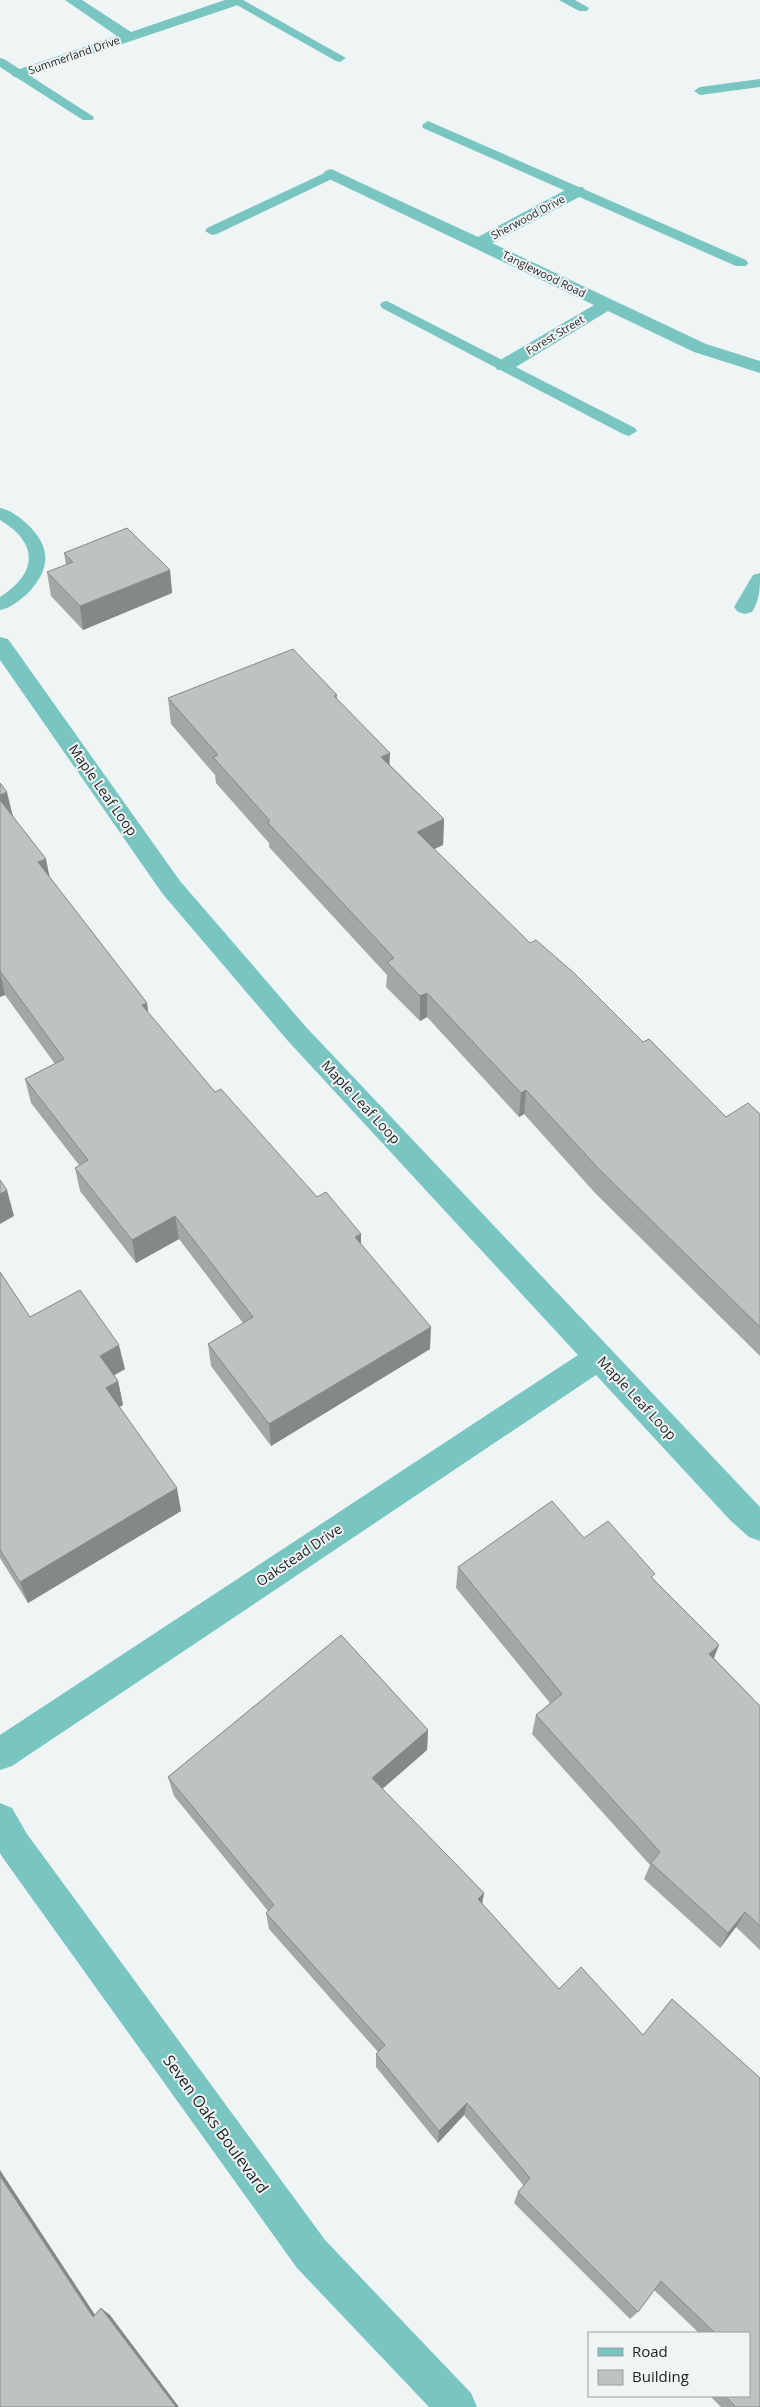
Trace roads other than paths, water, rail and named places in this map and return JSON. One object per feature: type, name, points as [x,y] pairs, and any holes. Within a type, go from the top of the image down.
[{"type":"street","name":"Summerland Drive","points":[[72,0],[129,36]]},
{"type":"street","name":"Summerland Drive","points":[[19,74],[235,1]]},
{"type":"street","name":"Tanglewood Road","points":[[331,174],[700,348],[760,367]]},
{"type":"street","name":"Sherwood Drive","points":[[479,243],[578,190]]},
{"type":"street","name":"Forest Street","points":[[504,366],[607,304]]},
{"type":"street","points":[[745,607],[760,579]]},
{"type":"street","name":"Maple Leaf Loop","points":[[0,644],[171,887],[297,1034],[741,1510],[760,1527]]},
{"type":"street","name":"Oakstead Drive","points":[[0,1754],[599,1357]]},
{"type":"street","name":"Seven Oaks Boulevard","points":[[0,1820],[15,1846],[311,2254],[457,2407]]},
{"type":"lane","points":[[565,0],[583,8]]},
{"type":"lane","points":[[235,1],[340,58]]},
{"type":"lane","points":[[0,62],[88,117]]},
{"type":"lane","points":[[700,91],[760,83]]},
{"type":"lane","points":[[428,124],[741,262]]},
{"type":"lane","points":[[212,231],[331,174]]},
{"type":"lane","points":[[387,305],[629,431]]},
{"type":"lane","points":[[0,513],[26,531],[39,553],[36,571],[28,585],[14,597],[0,605]]}]
